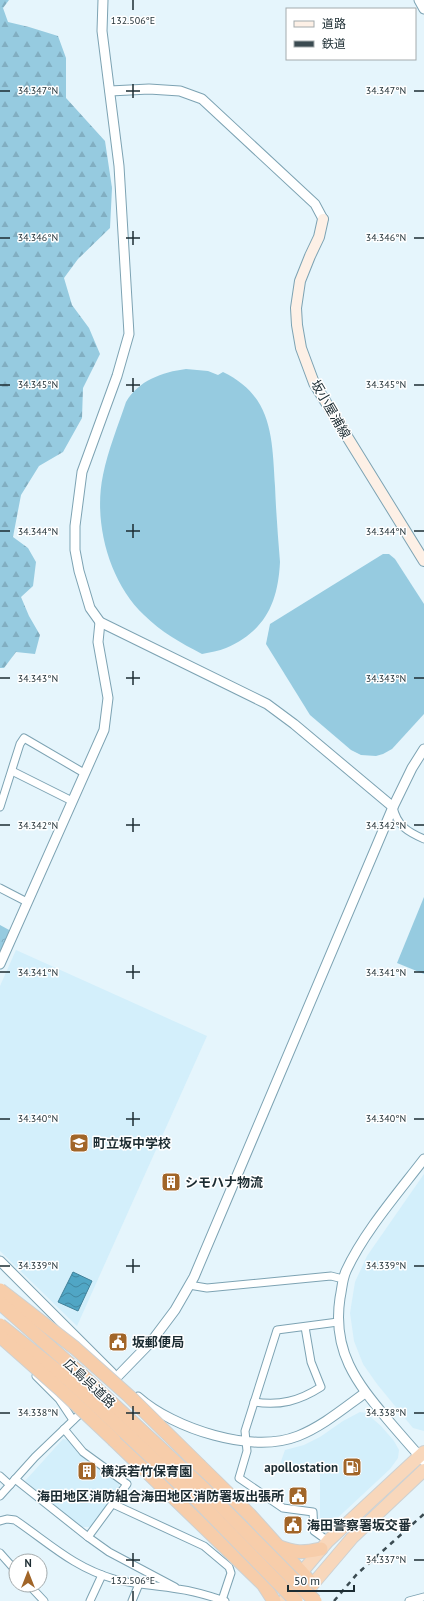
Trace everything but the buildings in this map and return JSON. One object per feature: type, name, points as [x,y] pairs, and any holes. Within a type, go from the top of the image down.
[{"type":"highway","points":[[0,1290],[75,1348],[129,1396],[250,1515],[301,1574],[312,1584]]},
{"type":"highway","name":"広島呉道路","points":[[0,1303],[83,1376],[204,1489],[314,1601]]},
{"type":"highway","name":"広島呉道路","points":[[0,1325],[76,1387],[196,1499],[296,1601]]},
{"type":"highway","points":[[0,1336],[57,1386],[263,1584],[274,1601]]},
{"type":"highway","points":[[284,1601],[301,1574],[324,1545],[422,1456]]},
{"type":"highway","points":[[300,1601],[312,1584],[352,1538],[424,1470]]},
{"type":"highway","points":[[276,1545],[293,1552],[308,1552],[324,1545]]},
{"type":"main road","name":"坂小屋浦線","points":[[322,219],[319,237],[300,281],[296,308],[297,326],[301,348],[314,383],[424,562]]},
{"type":"street","points":[[103,0],[102,31],[119,166],[129,334],[117,376],[82,472],[75,526],[75,550],[79,571],[90,608],[100,622],[267,704],[294,724],[393,807],[395,816],[407,832],[424,839]]},
{"type":"street","points":[[419,0],[424,9]]},
{"type":"street","points":[[110,91],[149,89],[180,91],[202,99],[315,204],[322,219]]},
{"type":"street","points":[[0,964],[104,730],[108,698],[98,642],[100,622]]},
{"type":"street","points":[[0,807],[20,744],[24,738],[84,773]]},
{"type":"street","points":[[0,1496],[64,1429],[151,1342],[175,1310],[190,1285],[209,1244],[393,807],[412,768],[424,749]]},
{"type":"street","points":[[12,771],[72,801]]},
{"type":"street","points":[[0,888],[27,902]]},
{"type":"street","points":[[422,1456],[365,1393],[354,1376],[346,1359],[338,1322],[343,1279],[365,1239],[424,1159]]},
{"type":"street","points":[[0,1261],[116,1378],[146,1404],[180,1422],[219,1437],[246,1442],[270,1442],[297,1436],[319,1427],[365,1393]]},
{"type":"street","points":[[190,1285],[207,1288],[331,1276],[343,1279]]},
{"type":"street","points":[[324,1545],[314,1531],[314,1512],[283,1508],[239,1478],[248,1451],[245,1431],[277,1330],[338,1322]]},
{"type":"street","points":[[254,1402],[265,1404],[285,1403],[306,1397],[321,1387],[311,1362],[305,1327]]},
{"type":"street","points":[[0,1343],[19,1359],[59,1399],[73,1420]]},
{"type":"street","points":[[64,1429],[83,1452],[127,1484],[88,1538]]},
{"type":"street","points":[[0,1476],[10,1485]]},
{"type":"street","points":[[15,1479],[88,1538],[109,1552],[178,1589]]},
{"type":"street","points":[[0,1521],[7,1519],[15,1520],[64,1556],[82,1567],[102,1575],[139,1584],[178,1589],[224,1601],[231,1573],[229,1567],[204,1546],[113,1504]]},
{"type":"street","points":[[0,1553],[8,1562]]},
{"type":"street","points":[[90,1601],[102,1575]]},
{"type":"street","points":[[132,1601],[139,1584]]},
{"type":"street","points":[[36,1593],[44,1601]]},
{"type":"street","points":[[409,1601],[424,1596]]},
{"type":"shaded area","name":"町立坂中学校","points":[[16,950],[207,1036],[77,1326],[0,1251],[0,986]]},
{"type":"shaded area","points":[[424,1174],[424,1431],[413,1428],[377,1384],[363,1364],[354,1341],[350,1313],[355,1282],[367,1256]]},
{"type":"shaded area","name":"apollostation","points":[[360,1412],[366,1413],[381,1426],[394,1441],[399,1450],[398,1458],[390,1469],[331,1524],[320,1524],[320,1475],[311,1466],[304,1473],[279,1467],[285,1450],[304,1445],[320,1437],[343,1421]]},
{"type":"shaded area","points":[[63,1439],[69,1440],[78,1453],[119,1483],[119,1488],[92,1527],[82,1527],[25,1481]]},
{"type":"green space","points":[[0,0],[9,0],[3,8],[8,22],[58,36],[66,58],[66,98],[105,141],[112,188],[110,228],[78,259],[64,278],[72,305],[89,328],[100,354],[83,388],[82,418],[63,452],[39,466],[21,495],[13,537],[28,548],[36,562],[33,586],[21,597],[29,616],[40,635],[35,654],[16,652],[4,668],[0,668]]},
{"type":"green space","points":[[186,369],[208,371],[218,375],[223,372],[239,382],[252,393],[261,406],[267,420],[273,451],[280,562],[279,577],[272,603],[260,624],[251,633],[239,641],[223,649],[202,654],[157,627],[144,615],[121,586],[113,569],[107,550],[102,531],[100,512],[100,493],[105,466],[126,402],[137,388],[144,383],[168,372]]},
{"type":"green space","points":[[383,554],[389,554],[395,559],[424,604],[424,714],[392,749],[376,756],[361,755],[351,750],[310,715],[266,644],[270,624]]},
{"type":"green space","points":[[424,897],[424,974],[397,963]]},
{"type":"green space","points":[[0,925],[11,931],[0,957]]},
{"type":"water","points":[[73,1272],[92,1281],[78,1311],[58,1302]]},
{"type":"railway","points":[[334,1601],[357,1574],[424,1514]]},
{"type":"place","name":"町立坂中学校","points":[[79,1143]]},
{"type":"place","name":"シモハナ物流","points":[[171,1182]]},
{"type":"place","name":"坂郵便局","points":[[118,1342]]},
{"type":"place","name":"apollostation","points":[[352,1467]]},
{"type":"place","name":"横浜若竹保育園","points":[[87,1471]]},
{"type":"place","name":"海田地区消防組合海田地区消防署坂出張所","points":[[298,1496]]},
{"type":"place","name":"海田警察署坂交番","points":[[293,1525]]}]
